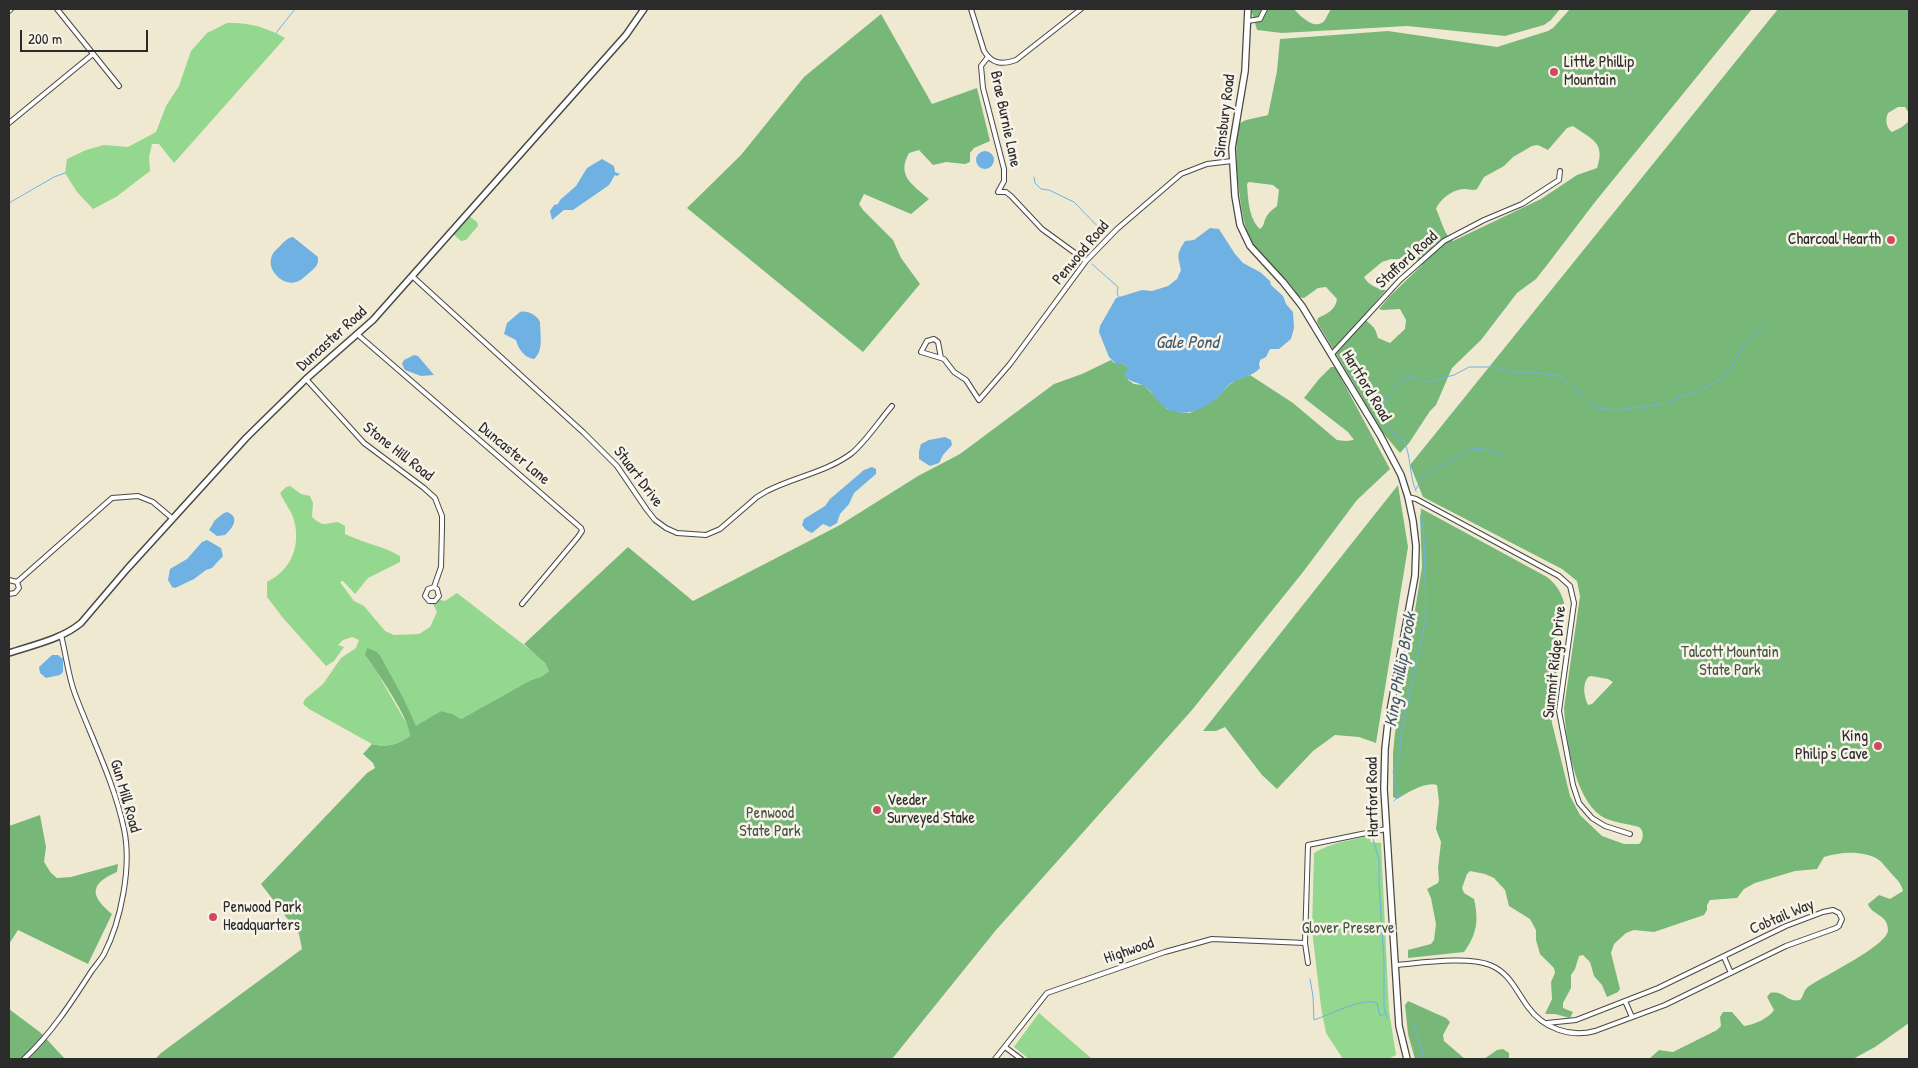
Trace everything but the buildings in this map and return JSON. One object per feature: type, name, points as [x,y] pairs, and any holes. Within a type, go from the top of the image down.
[{"type":"main road","name":"Simsbury Road","points":[[1248,9],[1244,71],[1233,137],[1232,161],[1237,214],[1244,236],[1257,255],[1292,292],[1311,322]]},
{"type":"main road","name":"Hartford Road","points":[[1311,322],[1391,455],[1401,475],[1408,497],[1415,534],[1415,576],[1388,722],[1384,789],[1399,1026],[1407,1059]]},
{"type":"street","points":[[57,9],[119,86]]},
{"type":"street","name":"Duncaster Road","points":[[9,652],[62,635],[82,623],[246,438],[306,379],[373,320],[626,34],[644,9]]},
{"type":"street","points":[[971,9],[982,45],[988,57],[1002,64],[1016,60],[1082,9]]},
{"type":"street","points":[[1248,21],[1260,19],[1265,9]]},
{"type":"street","points":[[9,123],[93,54]]},
{"type":"street","name":"Brae Burnie Lane","points":[[988,57],[981,66],[983,88],[1004,169],[1004,181],[998,192],[1006,192],[1042,229],[1086,261]]},
{"type":"street","name":"Penwood Road","points":[[941,358],[954,372],[966,380],[979,400],[1010,364],[1086,261],[1116,229],[1181,174],[1207,164],[1232,161]]},
{"type":"street","name":"Stafford Road","points":[[1331,355],[1400,280],[1444,241],[1484,220],[1531,199],[1559,180],[1560,171]]},
{"type":"street","name":"Stuart Drive","points":[[412,276],[584,433],[617,466],[655,520],[677,533],[706,535],[720,529],[757,497],[767,491],[838,462],[862,443],[892,406]]},
{"type":"street","name":"Duncaster Lane","points":[[357,334],[581,528],[582,531],[578,537],[522,604]]},
{"type":"street","points":[[934,339],[938,342],[941,358],[922,352],[928,341],[934,339]]},
{"type":"street","name":"Stone Hill Road","points":[[306,379],[364,443],[424,488],[434,498],[442,516],[441,567],[434,587]]},
{"type":"street","points":[[17,582],[112,498],[138,496],[153,502],[173,519]]},
{"type":"street","name":"Summit Ridge Drive","points":[[1408,497],[1416,499],[1530,560],[1559,576],[1570,586],[1574,603],[1559,711],[1573,785],[1580,803],[1592,818],[1606,826],[1630,834]]},
{"type":"street","points":[[9,580],[17,582]]},
{"type":"street","points":[[9,594],[15,593],[18,590],[17,582]]},
{"type":"street","name":"Gun Mill Road","points":[[24,1059],[53,1027],[105,952],[120,909],[126,870],[125,830],[99,752],[75,693],[62,635]]},
{"type":"street","points":[[1308,963],[1305,943],[1308,845],[1386,829]]},
{"type":"street","name":"Cobtail Way","points":[[1395,965],[1469,961],[1490,965],[1510,979],[1535,1016],[1562,1032],[1581,1034],[1595,1031],[1685,996],[1787,946],[1836,928],[1841,922],[1841,915],[1830,910],[1786,926],[1677,980],[1576,1020],[1547,1023]]},
{"type":"street","name":"Highwood","points":[[995,1059],[1047,993],[1145,958],[1212,939],[1305,943]]},
{"type":"street","points":[[1724,957],[1731,973]]},
{"type":"street","points":[[1625,1001],[1632,1017]]},
{"type":"street","points":[[1005,1047],[1021,1059]]},
{"type":"green space","points":[[1251,9],[1294,9],[1308,22],[1317,24],[1325,20],[1331,9],[1560,9],[1544,25],[1505,36],[1407,26],[1282,33],[1257,30]]},
{"type":"green space","points":[[1570,9],[1752,9],[1595,202],[1536,279],[1517,293],[1481,340],[1452,368],[1436,405],[1400,453],[1383,433],[1317,322],[1318,318],[1333,309],[1337,299],[1326,287],[1318,288],[1304,298],[1299,297],[1251,242],[1247,233],[1238,183],[1237,133],[1240,124],[1249,119],[1268,115],[1277,71],[1280,39],[1388,31],[1497,47],[1553,28]],"holes":[[[1573,126],[1591,138],[1598,147],[1600,152],[1597,168],[1577,175],[1541,199],[1453,241],[1450,238],[1436,209],[1444,198],[1460,189],[1477,189],[1484,177],[1504,166],[1513,157],[1532,146],[1538,145],[1548,150],[1567,128]],[[1249,182],[1273,185],[1279,190],[1277,206],[1268,214],[1260,229],[1251,214],[1247,184]],[[1391,259],[1408,259],[1416,260],[1422,265],[1379,309],[1400,309],[1406,320],[1405,329],[1390,343],[1378,338],[1374,328],[1364,318],[1366,313],[1386,290],[1374,286],[1364,277],[1382,262]]]},
{"type":"green space","name":"Talcott Mountain State Park","points":[[1778,9],[1909,9],[1909,113],[1905,107],[1898,107],[1888,113],[1886,121],[1888,128],[1892,132],[1909,121],[1909,1023],[1875,1047],[1853,1059],[1649,1059],[1659,1050],[1673,1052],[1717,1030],[1721,1026],[1720,1017],[1723,1012],[1732,1012],[1744,1026],[1761,1021],[1774,1010],[1767,997],[1770,993],[1779,993],[1792,1000],[1800,1000],[1808,987],[1853,961],[1885,937],[1888,930],[1885,921],[1868,904],[1879,895],[1890,899],[1903,891],[1898,881],[1880,861],[1859,853],[1845,853],[1824,857],[1817,869],[1795,871],[1755,883],[1744,889],[1737,898],[1710,900],[1704,915],[1654,932],[1634,930],[1626,933],[1614,944],[1611,953],[1620,989],[1618,992],[1607,997],[1602,985],[1594,976],[1590,962],[1583,955],[1579,956],[1571,975],[1571,988],[1563,1003],[1563,1008],[1573,1012],[1570,1018],[1555,1014],[1545,1014],[1552,999],[1551,982],[1555,973],[1554,968],[1540,954],[1536,940],[1536,930],[1530,919],[1509,906],[1505,890],[1494,878],[1485,874],[1470,871],[1462,888],[1464,893],[1474,899],[1476,914],[1476,927],[1472,939],[1464,952],[1408,958],[1408,950],[1431,944],[1434,940],[1436,924],[1431,898],[1427,889],[1438,883],[1439,880],[1438,868],[1441,842],[1436,829],[1439,802],[1437,785],[1422,786],[1397,799],[1393,797],[1395,733],[1422,567],[1420,516],[1422,509],[1547,577],[1558,588],[1564,602],[1565,612],[1556,677],[1551,695],[1552,723],[1570,796],[1580,815],[1602,836],[1624,844],[1639,844],[1643,835],[1639,827],[1605,818],[1592,807],[1578,782],[1569,751],[1564,708],[1580,596],[1577,581],[1562,569],[1423,497],[1410,465]],"holes":[[[1588,677],[1608,679],[1613,682],[1592,704],[1588,705],[1584,691]]]},
{"type":"green space","points":[[881,14],[932,104],[977,88],[990,141],[974,148],[970,153],[970,162],[965,164],[946,162],[933,165],[919,150],[909,153],[905,161],[905,174],[912,184],[929,199],[911,214],[864,194],[859,204],[893,240],[901,258],[920,284],[863,352],[687,208],[741,155],[804,77]]},
{"type":"green space","points":[[227,23],[243,23],[257,26],[285,38],[174,163],[159,144],[152,144],[149,157],[150,171],[116,197],[93,209],[77,192],[65,173],[67,159],[86,150],[104,145],[128,147],[156,132],[166,106],[179,86],[191,51],[207,33]]},
{"type":"green space","points":[[469,216],[477,222],[478,226],[466,240],[461,241],[453,234]]},
{"type":"green space","name":"Penwood State Park","points":[[1111,360],[1114,363],[1123,364],[1128,367],[1128,380],[1134,384],[1144,385],[1167,409],[1183,413],[1190,413],[1217,398],[1236,380],[1250,375],[1293,403],[1337,440],[1354,440],[1348,432],[1304,398],[1331,367],[1335,367],[1390,469],[1357,500],[1303,572],[1192,710],[996,930],[892,1059],[155,1059],[302,949],[299,934],[261,884],[367,773],[375,768],[373,763],[363,754],[372,744],[392,745],[410,736],[398,707],[365,655],[367,648],[380,655],[404,699],[416,726],[441,711],[453,714],[461,719],[549,671],[545,663],[524,644],[628,547],[693,601],[840,525],[918,476],[960,454],[1054,384],[1082,374]]},
{"type":"green space","points":[[1398,485],[1408,547],[1376,743],[1359,737],[1335,735],[1313,751],[1277,789],[1262,775],[1225,727],[1216,731],[1203,731]]},
{"type":"green space","points":[[290,486],[301,494],[310,496],[313,503],[312,517],[320,523],[338,522],[345,526],[345,534],[400,556],[400,562],[368,578],[355,594],[343,581],[340,582],[354,601],[364,606],[385,631],[394,635],[419,634],[430,627],[437,612],[432,602],[438,599],[445,601],[457,593],[537,655],[545,663],[549,671],[461,719],[453,714],[441,711],[416,727],[404,699],[380,655],[377,652],[365,655],[409,728],[410,736],[401,742],[387,746],[372,744],[309,709],[303,704],[305,699],[323,684],[341,658],[356,648],[359,640],[352,637],[343,640],[338,645],[344,647],[334,661],[326,666],[267,597],[267,582],[288,564],[295,548],[296,530],[294,520],[280,493]]},
{"type":"green space","points":[[40,815],[46,847],[44,862],[51,873],[57,878],[71,877],[118,864],[117,872],[101,881],[97,886],[96,891],[100,902],[112,914],[88,964],[18,930],[9,944],[9,826]]},
{"type":"green space","name":"Glover Preserve","points":[[1369,836],[1371,842],[1381,843],[1389,1011],[1396,1055],[1388,1059],[1343,1059],[1326,1033],[1321,1007],[1312,930],[1314,853],[1334,844]]},
{"type":"green space","points":[[1408,1001],[1446,1018],[1450,1022],[1443,1035],[1444,1041],[1465,1059],[1415,1059],[1408,1034],[1405,1005]]},
{"type":"green space","points":[[9,1009],[41,1033],[65,1059],[9,1059]]},
{"type":"green space","points":[[1039,1013],[1092,1059],[1029,1059],[1014,1047]]},
{"type":"green space","points":[[1503,1049],[1509,1053],[1509,1059],[1484,1059],[1497,1050]]},
{"type":"water","points":[[985,151],[991,154],[994,160],[991,166],[985,169],[979,166],[976,160],[979,154]]},
{"type":"water","points":[[602,159],[614,166],[615,172],[620,174],[615,175],[609,185],[573,210],[564,210],[552,220],[550,211],[554,205],[558,204],[576,186],[587,168]]},
{"type":"water","name":"Gale Pond","points":[[1210,228],[1219,229],[1243,263],[1260,272],[1283,296],[1286,304],[1293,312],[1294,328],[1291,339],[1279,349],[1270,349],[1266,357],[1260,360],[1260,368],[1257,371],[1230,384],[1219,396],[1204,407],[1190,412],[1176,412],[1162,405],[1145,386],[1124,376],[1128,367],[1123,364],[1117,365],[1109,357],[1099,332],[1100,326],[1116,298],[1142,290],[1152,291],[1168,286],[1177,279],[1181,270],[1179,252],[1185,241],[1194,240]]},
{"type":"water","points":[[293,237],[318,257],[318,260],[315,268],[303,278],[291,283],[282,280],[274,273],[271,264],[274,252],[286,240]]},
{"type":"water","points":[[520,312],[532,314],[540,322],[540,347],[534,359],[522,352],[516,340],[504,334],[507,323]]},
{"type":"water","points":[[414,355],[418,356],[434,375],[421,376],[405,370],[402,364],[404,360]]},
{"type":"water","points":[[945,437],[951,440],[952,445],[939,463],[930,466],[919,459],[921,444],[929,440]]},
{"type":"water","points":[[872,467],[876,469],[876,474],[854,493],[849,504],[840,514],[837,523],[830,527],[823,524],[812,533],[806,530],[802,525],[804,519],[825,506],[830,499],[864,470]]},
{"type":"water","points":[[227,512],[234,517],[234,523],[225,535],[217,536],[209,530],[215,520]]},
{"type":"water","points":[[207,540],[221,548],[223,556],[212,568],[194,579],[175,588],[172,587],[168,580],[170,569],[187,559],[202,542]]},
{"type":"water","points":[[52,655],[58,655],[63,659],[63,672],[60,675],[46,678],[40,673],[39,667]]},
{"type":"waterway","points":[[276,33],[295,9]]},
{"type":"waterway","points":[[9,203],[54,177],[65,173]]},
{"type":"waterway","points":[[1034,177],[1035,183],[1041,189],[1049,190],[1074,202],[1104,233]]},
{"type":"waterway","points":[[1092,264],[1118,287],[1117,294],[1119,297]]},
{"type":"waterway","name":"King Phillip Brook","points":[[1416,491],[1404,442],[1391,431],[1385,416],[1387,395],[1406,377],[1411,376],[1424,382],[1431,381],[1454,375],[1469,367],[1493,367],[1512,372],[1533,372],[1560,376],[1596,408],[1617,410],[1667,403],[1707,387],[1722,378],[1746,342],[1758,331],[1765,329]]},
{"type":"waterway","points":[[1416,489],[1425,475],[1473,448],[1485,449],[1502,455]]},
{"type":"waterway","name":"King Phillip Brook","points":[[1394,801],[1399,796],[1393,772],[1400,757],[1400,741],[1426,617],[1424,538],[1421,509]]},
{"type":"waterway","name":"King Phillip Brook","points":[[1373,839],[1379,860],[1384,960],[1384,1007],[1388,1019]]},
{"type":"waterway","points":[[1310,979],[1314,1020],[1363,1002],[1377,1003],[1380,1016],[1385,1013]]},
{"type":"waterway","name":"King Phillip Brook","points":[[1413,1021],[1424,1059]]},
{"type":"place","name":"Little Phillip Mountain","points":[[1554,72]]},
{"type":"place","name":"Charcoal Hearth","points":[[1891,240]]},
{"type":"place","name":"King Philip's Cave","points":[[1878,746]]},
{"type":"place","name":"Veeder Surveyed Stake","points":[[877,810]]},
{"type":"place","name":"Penwood Park Headquarters","points":[[213,917]]}]
